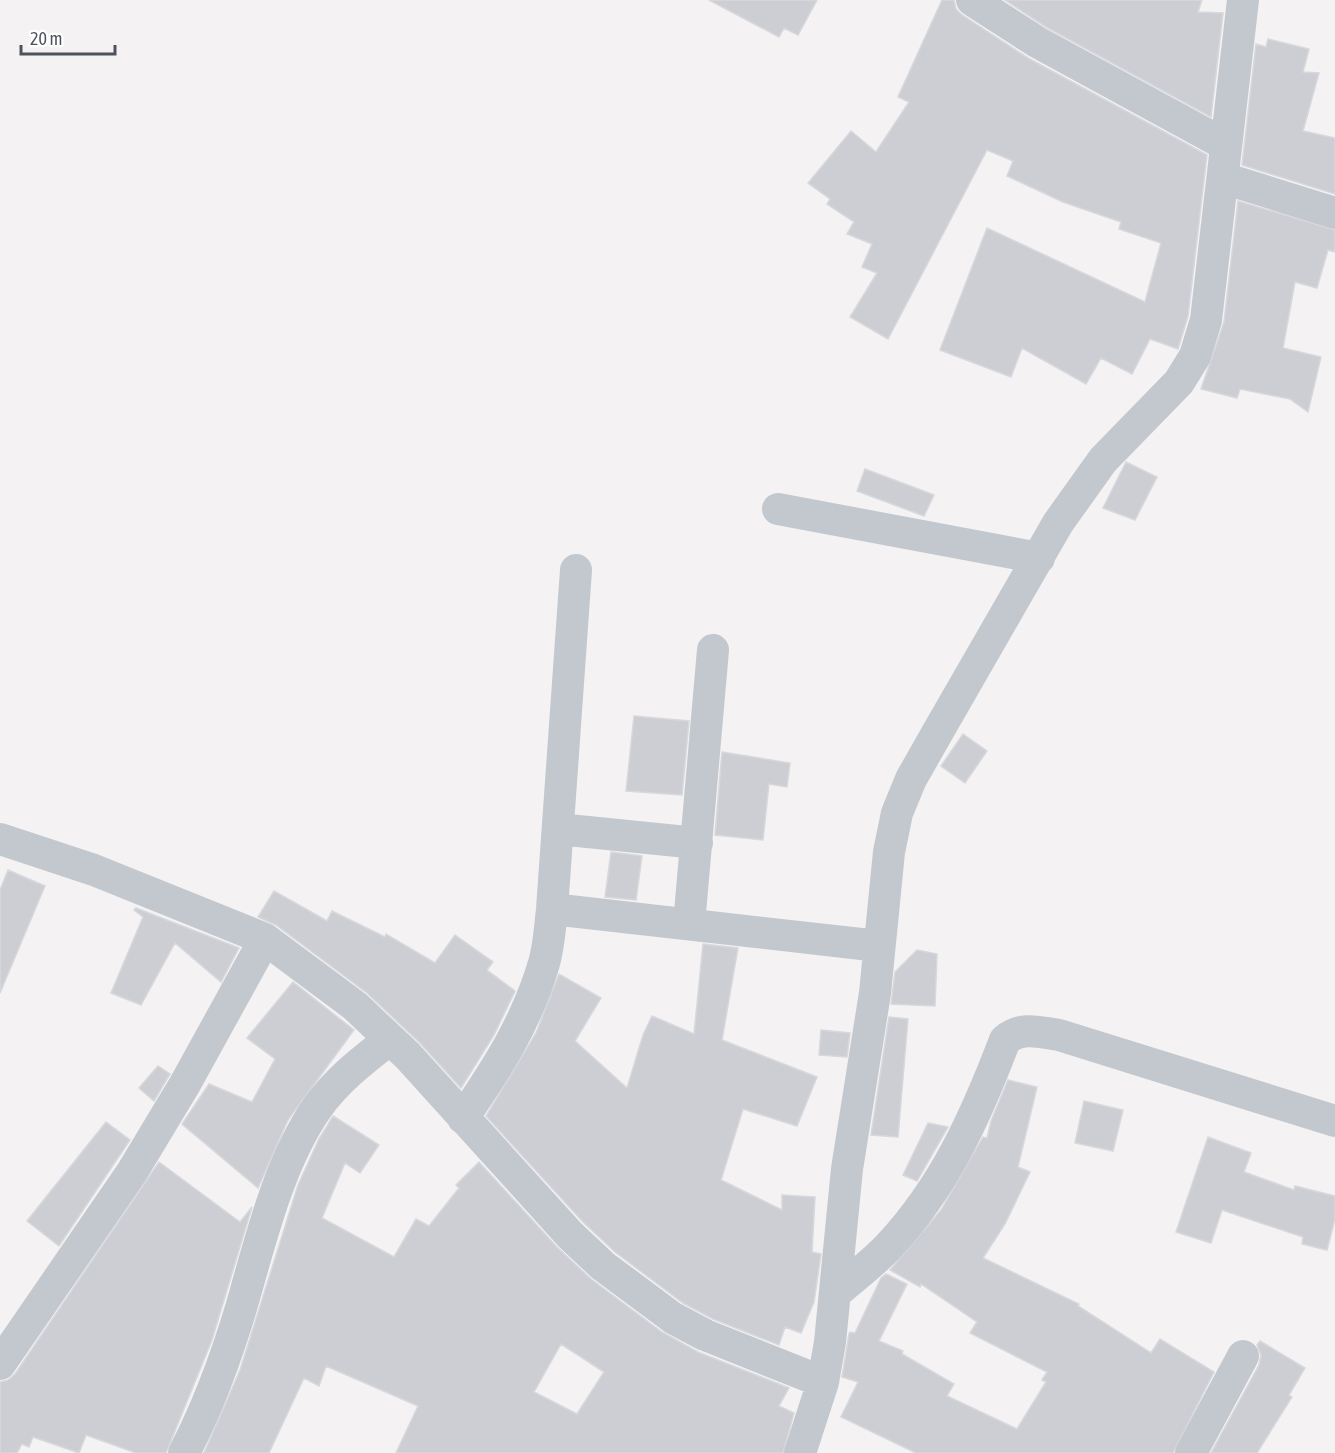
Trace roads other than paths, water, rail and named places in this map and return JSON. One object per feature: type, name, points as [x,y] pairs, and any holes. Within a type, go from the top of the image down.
[{"type":"street","points":[[972,0],[1037,42],[1226,145]]},
{"type":"street","points":[[807,1450],[823,1382],[837,1292],[847,1168],[879,946],[889,852],[897,813],[911,779],[986,648],[1089,478],[1148,410],[1179,382],[1195,356],[1206,320],[1243,0]]},
{"type":"street","points":[[1223,178],[1335,213]]},
{"type":"street","points":[[778,509],[1032,569]]},
{"type":"street","points":[[463,1118],[503,1060],[530,1005],[544,961],[552,909],[576,570]]},
{"type":"street","points":[[689,924],[713,650]]},
{"type":"street","points":[[558,829],[697,843]]},
{"type":"street","points":[[0,839],[94,870],[265,939],[355,1006],[390,1039],[570,1235],[638,1293],[705,1335],[823,1382]]},
{"type":"street","points":[[552,909],[879,946]]},
{"type":"street","points":[[0,1364],[132,1172],[185,1084],[265,939]]},
{"type":"street","points":[[837,1292],[888,1247],[918,1212],[948,1169],[975,1116],[1005,1040],[1015,1032],[1032,1030],[1059,1035],[1335,1121]]},
{"type":"street","points":[[184,1453],[203,1418],[240,1311],[270,1207],[290,1160],[316,1109],[342,1078],[390,1039]]},
{"type":"street","points":[[1191,1453],[1243,1356]]}]
